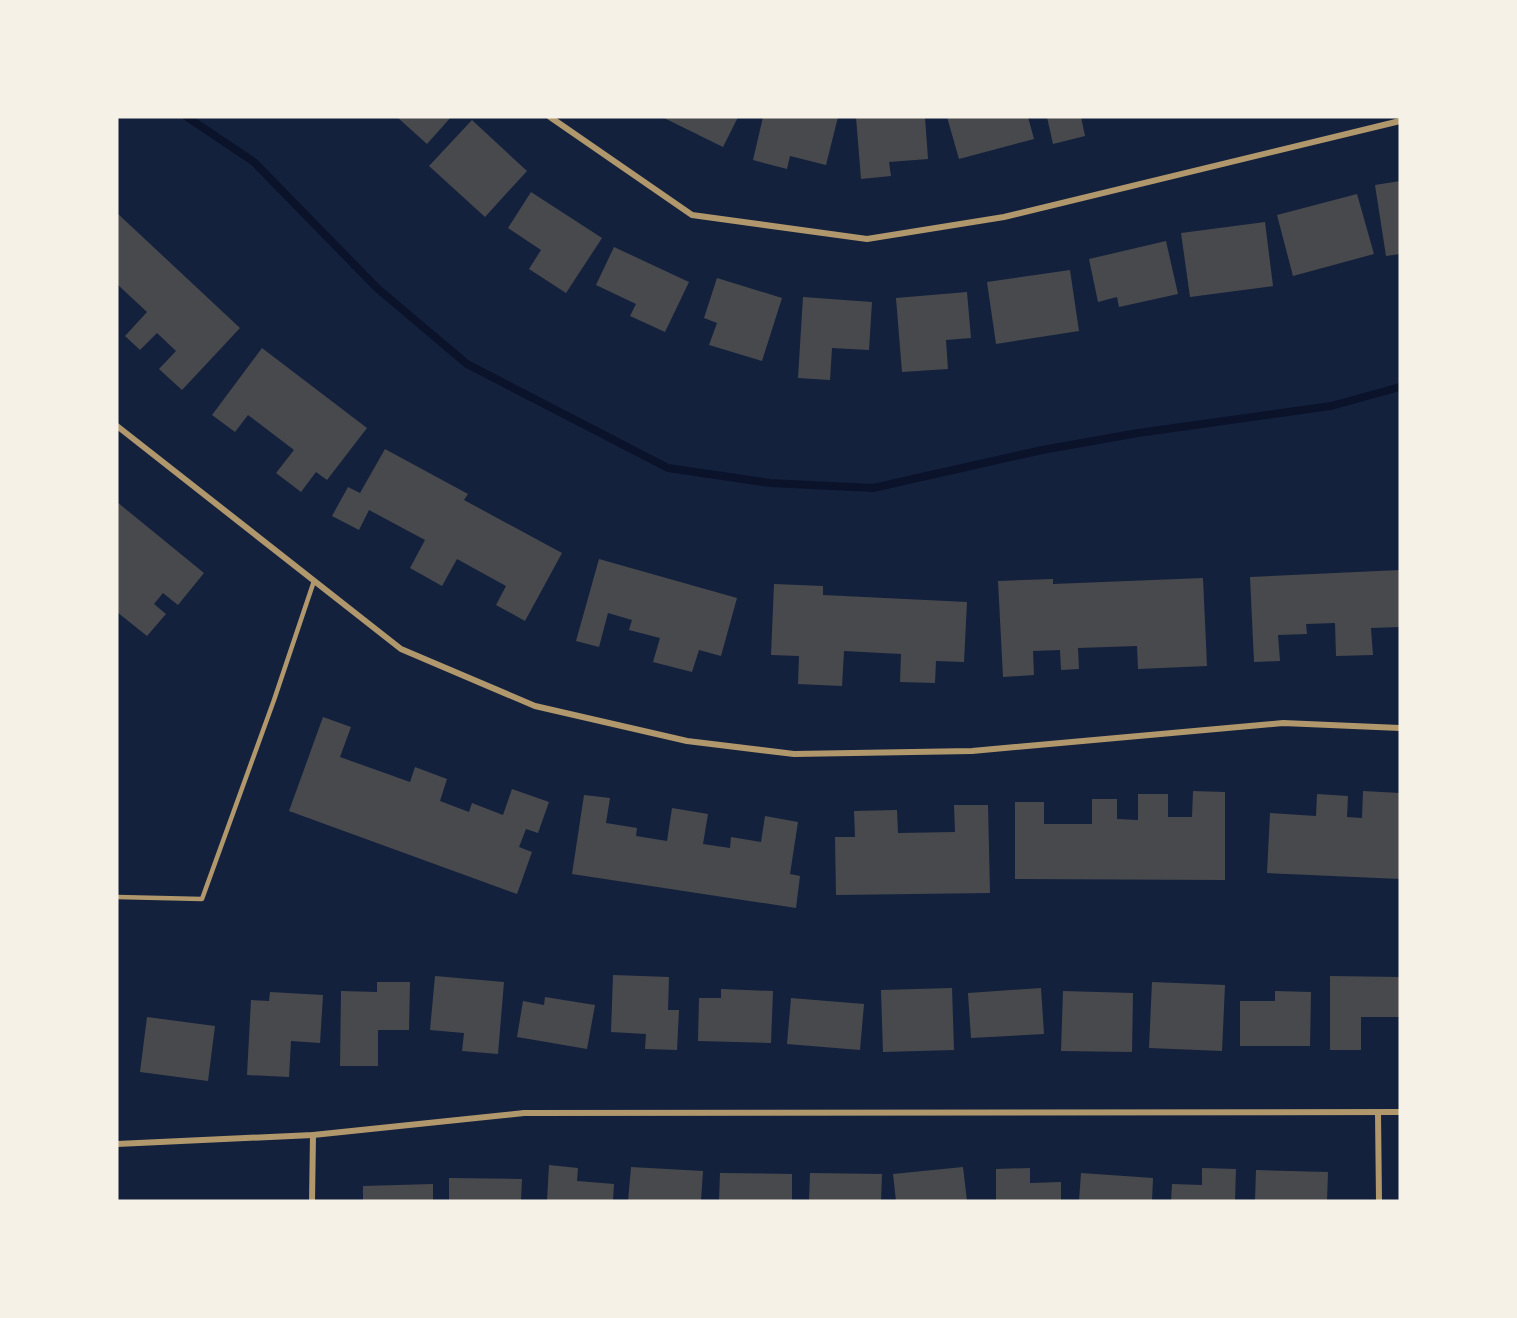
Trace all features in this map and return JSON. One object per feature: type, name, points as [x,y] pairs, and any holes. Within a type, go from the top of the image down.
[{"type":"street","points":[[550,117],[692,215],[867,239],[1004,217],[1400,121]]},
{"type":"street","points":[[117,426],[401,649],[535,706],[687,741],[794,754],[972,751],[1283,723],[1400,728]]},
{"type":"street","points":[[117,1144],[313,1135],[524,1113],[1400,1113]]},
{"type":"street","points":[[1378,1113],[1379,1201]]},
{"type":"street","points":[[312,1201],[313,1135]]},
{"type":"lane","points":[[117,897],[202,899],[274,700],[314,581]]},
{"type":"building","points":[[397,117],[451,117],[427,144]]},
{"type":"building","points":[[662,117],[738,117],[723,147]]},
{"type":"building","points":[[763,117],[838,117],[826,165],[790,156],[787,169],[753,160]]},
{"type":"building","points":[[856,117],[925,117],[928,159],[889,162],[891,176],[861,179]]},
{"type":"building","points":[[947,117],[1028,117],[1034,139],[959,159]]},
{"type":"building","points":[[1047,117],[1081,117],[1085,136],[1053,144]]},
{"type":"building","points":[[472,120],[527,171],[485,217],[429,166]]},
{"type":"building","points":[[1400,181],[1400,254],[1386,256],[1375,185]]},
{"type":"building","points":[[531,192],[602,238],[566,293],[529,269],[541,250],[508,228]]},
{"type":"building","points":[[1357,194],[1374,254],[1293,276],[1277,215]]},
{"type":"building","points":[[117,213],[240,328],[182,390],[159,369],[176,351],[157,333],[140,350],[125,336],[147,312],[117,284]]},
{"type":"building","points":[[1265,222],[1273,286],[1190,297],[1181,233]]},
{"type":"building","points":[[1166,241],[1178,294],[1119,307],[1117,297],[1098,302],[1089,259]]},
{"type":"building","points":[[614,247],[689,282],[665,332],[630,316],[636,304],[596,285]]},
{"type":"building","points":[[1070,270],[1079,331],[996,344],[987,282]]},
{"type":"building","points":[[717,278],[782,298],[762,361],[709,345],[717,323],[704,318]]},
{"type":"building","points":[[967,292],[971,338],[946,340],[948,369],[902,372],[896,298]]},
{"type":"building","points":[[803,297],[872,302],[869,350],[832,348],[830,380],[798,378]]},
{"type":"building","points":[[262,348],[367,428],[327,480],[316,472],[301,492],[276,473],[294,450],[248,415],[235,432],[212,415]]},
{"type":"building","points":[[385,449],[468,494],[464,500],[562,553],[525,621],[496,605],[506,586],[457,559],[442,586],[410,568],[425,540],[369,510],[359,530],[332,516],[348,487],[360,493]]},
{"type":"building","points":[[117,502],[204,573],[178,605],[163,593],[154,604],[166,614],[147,636],[117,612]]},
{"type":"building","points":[[599,559],[737,598],[721,656],[699,650],[692,672],[653,662],[660,638],[629,630],[632,620],[608,613],[599,647],[576,641]]},
{"type":"building","points":[[1400,570],[1400,627],[1371,628],[1373,655],[1336,656],[1335,623],[1306,624],[1307,634],[1278,635],[1280,661],[1254,662],[1250,577]]},
{"type":"building","points":[[1203,578],[1207,666],[1138,669],[1137,646],[1078,648],[1079,669],[1061,670],[1060,650],[1033,651],[1034,675],[1003,677],[998,581],[1053,579],[1053,584]]},
{"type":"building","points":[[774,584],[823,586],[823,595],[967,602],[964,662],[936,661],[935,683],[900,682],[901,654],[844,651],[842,686],[798,684],[799,656],[771,655]]},
{"type":"building","points":[[323,717],[351,727],[340,757],[410,782],[415,767],[447,779],[440,801],[469,812],[472,803],[503,815],[512,789],[549,802],[538,833],[526,829],[519,847],[532,852],[517,894],[289,811]]},
{"type":"building","points":[[1193,791],[1225,792],[1225,880],[1015,879],[1015,802],[1044,802],[1044,824],[1092,824],[1092,799],[1117,799],[1117,819],[1138,820],[1138,794],[1168,794],[1168,817],[1192,817]]},
{"type":"building","points":[[1363,791],[1400,793],[1400,879],[1267,873],[1270,813],[1316,816],[1317,794],[1348,796],[1347,817],[1362,818]]},
{"type":"building","points":[[584,795],[610,798],[606,823],[637,828],[636,836],[667,841],[672,808],[708,814],[703,844],[730,848],[731,837],[761,842],[765,816],[798,822],[790,874],[800,876],[796,908],[572,874]]},
{"type":"building","points":[[954,805],[988,805],[990,893],[836,895],[835,837],[855,837],[854,811],[897,810],[898,833],[955,832]]},
{"type":"building","points":[[613,975],[669,977],[668,1010],[679,1010],[677,1050],[645,1049],[646,1034],[611,1032]]},
{"type":"building","points":[[435,976],[504,982],[498,1054],[462,1051],[464,1033],[430,1030]]},
{"type":"building","points":[[1330,976],[1400,977],[1400,1017],[1361,1017],[1361,1050],[1330,1050]]},
{"type":"building","points":[[377,982],[410,982],[409,1030],[378,1030],[378,1066],[340,1066],[341,991],[377,992]]},
{"type":"building","points":[[1152,982],[1225,985],[1222,1051],[1149,1048]]},
{"type":"building","points":[[952,988],[954,1050],[883,1052],[881,990]]},
{"type":"building","points":[[1041,988],[1044,1034],[971,1038],[968,993]]},
{"type":"building","points":[[721,989],[773,991],[771,1043],[698,1041],[699,998],[721,998]]},
{"type":"building","points":[[1063,991],[1133,993],[1132,1052],[1061,1051]]},
{"type":"building","points":[[1275,991],[1311,992],[1310,1046],[1240,1046],[1240,1001],[1275,1001]]},
{"type":"building","points":[[270,992],[323,995],[320,1043],[291,1041],[289,1077],[247,1075],[251,1000],[269,1001]]},
{"type":"building","points":[[545,997],[595,1005],[587,1049],[517,1037],[523,1001],[544,1005]]},
{"type":"building","points":[[791,998],[864,1004],[860,1050],[787,1044]]},
{"type":"building","points":[[147,1017],[215,1026],[208,1081],[140,1072]]},
{"type":"building","points":[[549,1165],[578,1168],[577,1181],[614,1184],[613,1201],[547,1201]]},
{"type":"building","points":[[631,1167],[703,1171],[701,1201],[628,1201]]},
{"type":"building","points":[[963,1167],[967,1201],[896,1201],[893,1174]]},
{"type":"building","points":[[1030,1168],[1030,1183],[1061,1182],[1061,1201],[996,1201],[996,1169]]},
{"type":"building","points":[[1202,1168],[1236,1169],[1235,1201],[1171,1201],[1172,1184],[1202,1185]]},
{"type":"building","points":[[1256,1170],[1328,1172],[1327,1201],[1255,1201]]},
{"type":"building","points":[[720,1173],[792,1174],[792,1201],[719,1201]]},
{"type":"building","points":[[810,1173],[882,1174],[881,1201],[809,1201]]},
{"type":"building","points":[[1081,1173],[1153,1178],[1152,1201],[1079,1201]]},
{"type":"building","points":[[449,1178],[522,1179],[521,1201],[449,1201]]},
{"type":"building","points":[[433,1184],[433,1201],[363,1201],[363,1186]]},
{"type":"waterway","points":[[187,117],[254,162],[377,288],[467,364],[668,468],[770,483],[873,488],[1042,450],[1138,433],[1331,406],[1400,387]]}]
